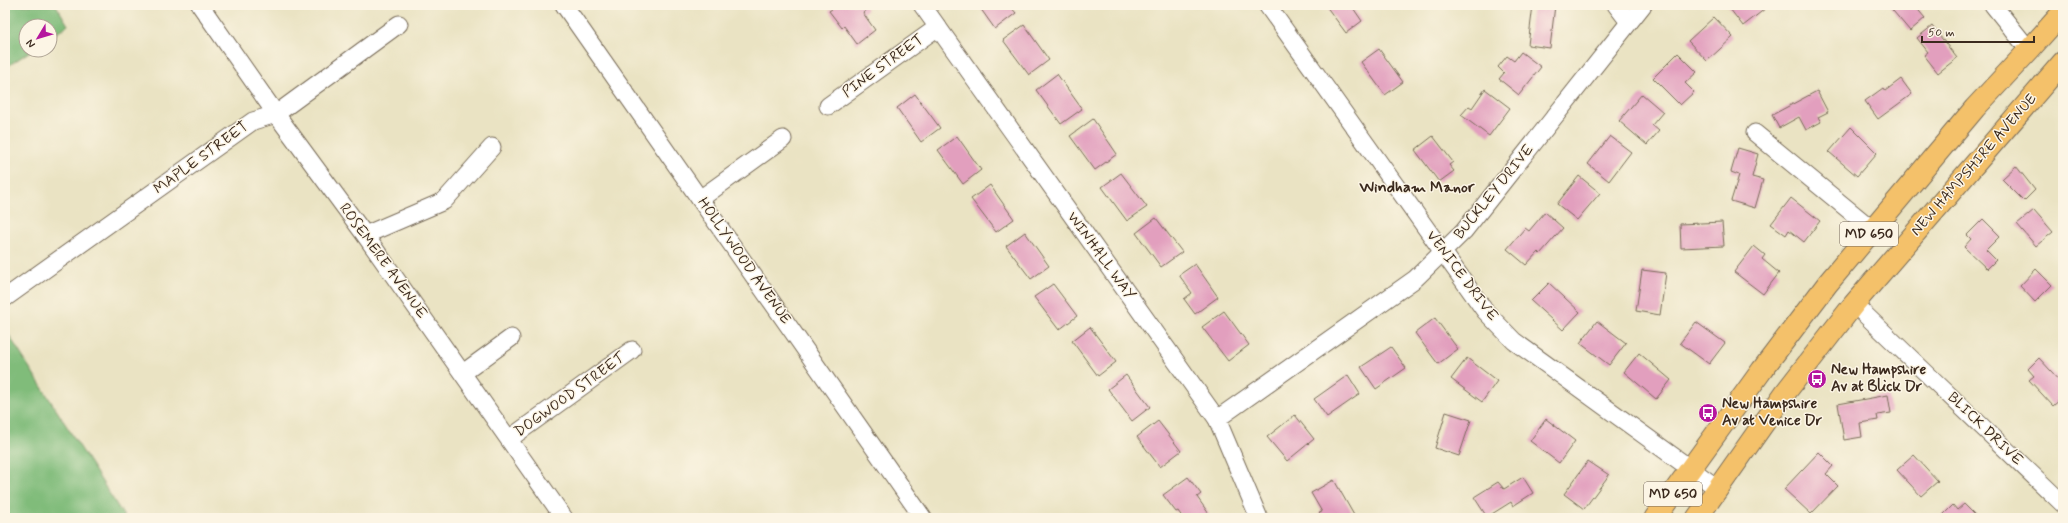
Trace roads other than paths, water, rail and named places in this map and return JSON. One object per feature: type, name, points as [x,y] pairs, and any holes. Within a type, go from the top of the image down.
[{"type":"main road","name":"MD 650","points":[[1655,518],[1762,370],[1828,284],[1975,108],[2063,12]]},
{"type":"main road","name":"NEW HAMPSHIRE AVENUE","points":[[1697,518],[1786,393],[1854,304],[2063,62]]},
{"type":"street","name":"ROSEMERE AVENUE","points":[[200,5],[276,114],[365,235],[463,373],[564,518]]},
{"type":"street","name":"HOLLYWOOD AVENUE","points":[[564,5],[923,518]]},
{"type":"street","name":"WINHALL WAY","points":[[922,5],[1217,419],[1259,518]]},
{"type":"street","name":"VENICE DRIVE","points":[[1267,5],[1485,311],[1514,341],[1717,488]]},
{"type":"street","points":[[1616,5],[1629,22]]},
{"type":"street","name":"BUCKLEY DRIVE","points":[[1217,419],[1415,279],[1443,254],[1464,231],[1643,5]]},
{"type":"street","points":[[1993,5],[2029,50]]},
{"type":"street","name":"MAPLE STREET","points":[[5,298],[253,121],[276,114],[399,24]]},
{"type":"street","name":"PINE STREET","points":[[828,106],[938,27]]},
{"type":"street","points":[[1755,133],[1873,230]]},
{"type":"street","points":[[700,199],[783,139]]},
{"type":"street","points":[[365,235],[444,201],[492,147]]},
{"type":"street","name":"BLICK DRIVE","points":[[1854,304],[2063,504]]},
{"type":"street","points":[[463,373],[511,338]]},
{"type":"street","name":"DOGWOOD STREET","points":[[509,439],[632,350]]},
{"type":"place","name":"New Hampshire Av at Blick Dr","points":[[1817,379]]},
{"type":"place","name":"New Hampshire Av at Venice Dr","points":[[1708,413]]},
{"type":"district","name":"Windham Manor","points":[[1417,187]]}]
